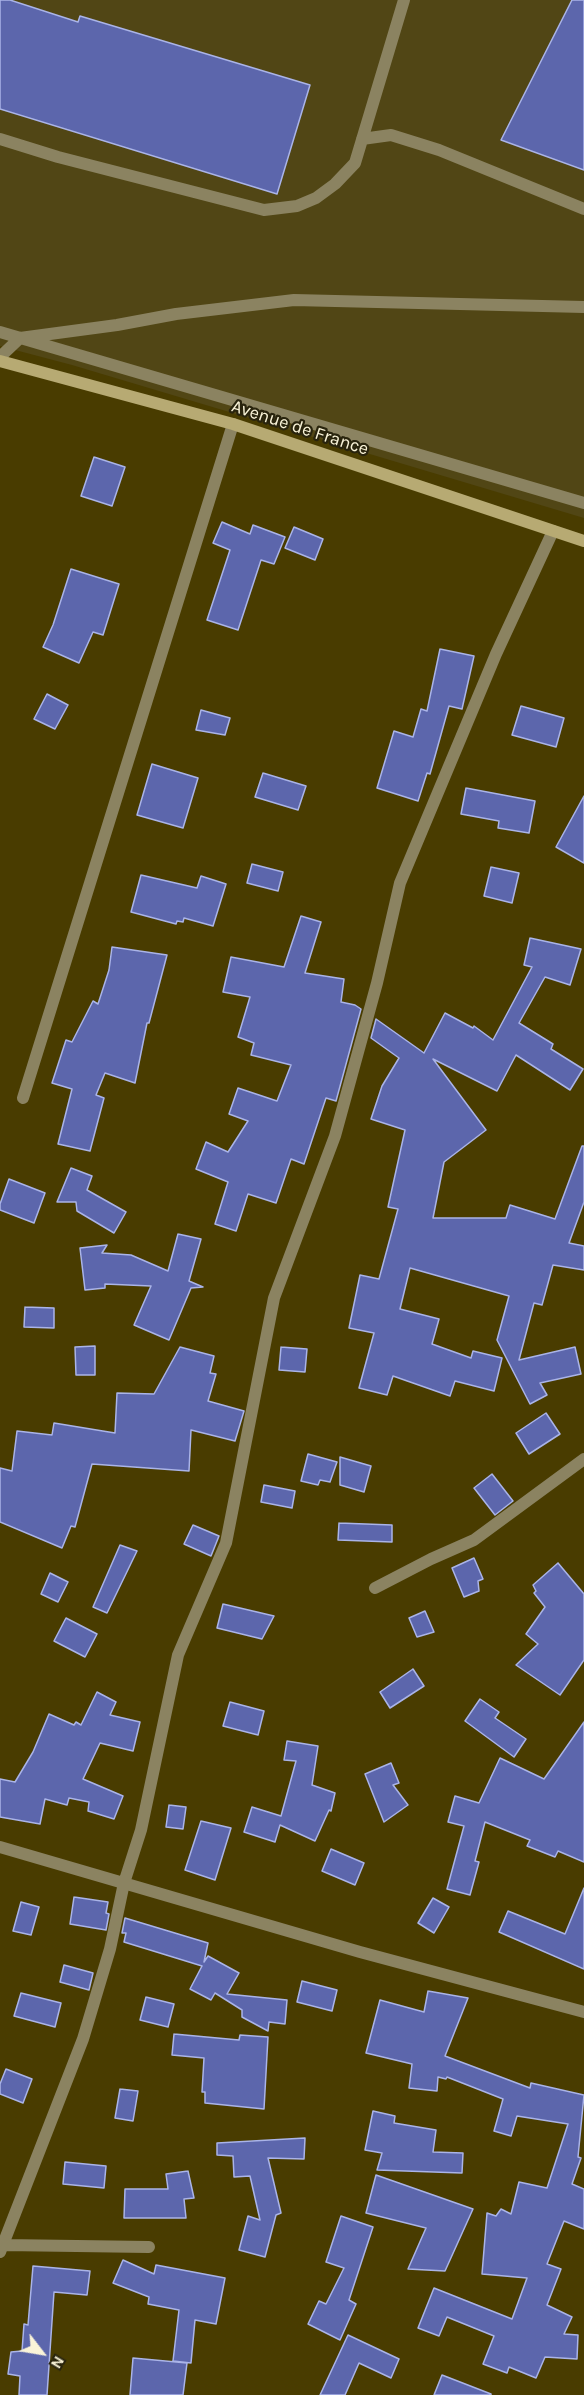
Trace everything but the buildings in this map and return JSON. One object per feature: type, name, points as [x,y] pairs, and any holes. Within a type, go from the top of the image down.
[{"type":"street","points":[[0,139],[58,158],[264,210],[297,206],[316,198],[335,184],[355,163],[404,0]]},
{"type":"street","points":[[362,140],[391,135],[439,150],[584,209]]},
{"type":"street","points":[[0,359],[20,338],[117,325],[176,314],[294,300],[584,307]]},
{"type":"street","points":[[0,332],[584,503]]},
{"type":"street","name":"Avenue de France","points":[[0,359],[233,424],[584,542]]},
{"type":"street","points":[[23,1098],[233,424]]},
{"type":"street","points":[[149,2247],[2,2249],[83,2039],[110,1949],[124,1883],[141,1830],[178,1655],[226,1543],[274,1298],[336,1136],[377,983],[400,883],[496,654],[553,531]]},
{"type":"street","points":[[375,1588],[474,1540],[584,1459]]},
{"type":"street","points":[[0,1846],[360,1952],[584,2012]]},
{"type":"shaded area","points":[[0,0],[584,0],[584,518],[72,365],[0,346]]}]
